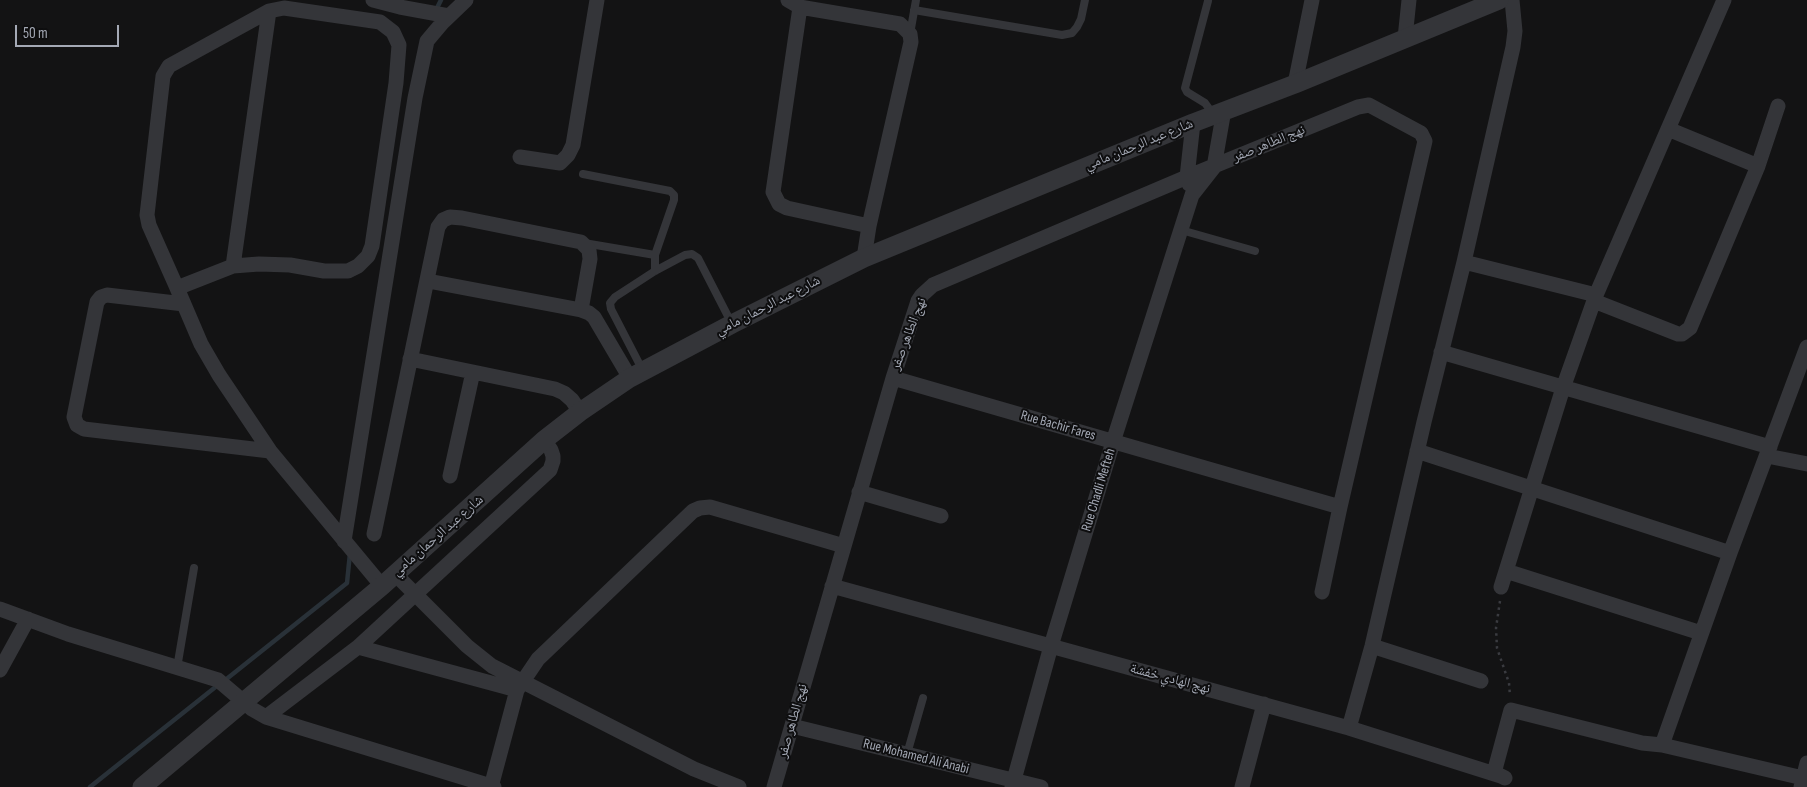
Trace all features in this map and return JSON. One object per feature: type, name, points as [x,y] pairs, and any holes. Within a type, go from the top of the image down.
[{"type":"street","points":[[372,0],[449,16]]},
{"type":"street","points":[[344,541],[415,98],[427,41],[466,0]]},
{"type":"street","points":[[520,157],[560,163],[568,156],[573,145],[598,0]]},
{"type":"street","points":[[1295,84],[1312,0]]},
{"type":"street","points":[[1406,38],[1409,0]]},
{"type":"street","name":"شارع عبد الرحمان مامي","points":[[142,787],[388,580],[544,440],[580,412],[636,374],[864,258],[1498,0]]},
{"type":"street","points":[[1349,728],[1372,646],[1514,47],[1515,31],[1512,0]]},
{"type":"street","points":[[1501,587],[1563,388],[1595,298],[1724,0]]},
{"type":"street","points":[[864,258],[869,226],[911,42],[910,34],[900,24],[794,4],[773,192],[779,204],[787,208],[869,226]]},
{"type":"street","points":[[177,288],[233,266],[260,264],[290,265],[324,271],[348,271],[358,266],[368,256],[372,246],[395,92],[399,45],[393,32],[380,22],[284,8],[269,12],[169,66],[164,76],[147,215],[149,226],[201,344],[219,375],[270,451],[344,541],[388,580],[415,594],[478,656],[520,686],[694,770],[739,787]]},
{"type":"street","points":[[233,266],[269,12]]},
{"type":"street","name":"نهج الطاهر صفر","points":[[774,787],[893,378],[918,300],[934,285],[1186,177],[1358,107],[1369,105],[1421,133],[1425,141],[1340,507]]},
{"type":"street","points":[[1464,262],[1595,298],[1678,334],[1686,332],[1690,328],[1758,166],[1778,106]]},
{"type":"street","points":[[1192,195],[1214,167],[1219,112]]},
{"type":"street","points":[[1192,195],[1186,177],[1193,123]]},
{"type":"street","points":[[1668,129],[1758,166]]},
{"type":"street","name":"Rue Chadli Mefteh","points":[[1013,784],[1051,646],[1113,442],[1192,195]]},
{"type":"street","points":[[374,534],[438,227],[443,220],[450,216],[581,242],[589,250],[590,259],[580,310]]},
{"type":"street","points":[[428,281],[580,310],[594,318],[636,374]]},
{"type":"street","points":[[184,304],[107,295],[101,297],[97,302],[74,417],[78,425],[84,429],[270,451]]},
{"type":"street","points":[[1662,745],[1730,553],[1806,351]]},
{"type":"street","points":[[1441,352],[1807,464]]},
{"type":"street","points":[[410,359],[555,389],[564,393],[572,400],[580,412]]},
{"type":"street","points":[[450,476],[473,372]]},
{"type":"street","name":"Rue Bachir Fares","points":[[893,378],[1340,507]]},
{"type":"street","points":[[266,717],[358,647],[550,470],[553,456],[544,440]]},
{"type":"street","points":[[1417,451],[1531,490],[1730,553]]},
{"type":"street","points":[[860,492],[941,516]]},
{"type":"street","points":[[0,609],[68,634],[218,680],[252,710],[266,717],[492,787],[520,686],[538,659],[686,517],[700,508],[710,507],[844,546]]},
{"type":"street","points":[[1322,592],[1340,507]]},
{"type":"street","points":[[1506,571],[1701,633]]},
{"type":"street","name":"نهج الهادي خفشة","points":[[832,586],[1349,728],[1500,781]]},
{"type":"street","points":[[0,670],[28,619]]},
{"type":"street","points":[[1372,646],[1480,681]]},
{"type":"street","points":[[358,647],[520,686]]},
{"type":"street","points":[[1242,787],[1264,704]]},
{"type":"street","points":[[1500,781],[1511,710],[1642,743],[1662,745],[1802,783],[1807,763]]},
{"type":"street","name":"Rue Mohamed Ali Anabi","points":[[792,726],[907,754],[1013,784],[1041,787]]},
{"type":"lane","points":[[910,34],[916,0]]},
{"type":"lane","points":[[914,10],[1062,35],[1072,33],[1077,27],[1081,19],[1085,0]]},
{"type":"lane","points":[[1208,1],[1185,88],[1187,92],[1219,112]]},
{"type":"lane","points":[[583,174],[670,192],[674,195],[674,200],[655,255],[655,271]]},
{"type":"lane","points":[[1181,230],[1255,251]]},
{"type":"lane","points":[[581,242],[655,255]]},
{"type":"lane","points":[[636,374],[610,302],[655,271],[686,254],[692,254],[698,258],[732,324]]},
{"type":"lane","points":[[177,668],[194,568]]},
{"type":"lane","points":[[907,754],[923,698]]},
{"type":"path","points":[[1501,587],[1496,628],[1497,648],[1509,683],[1511,710]]},
{"type":"waterway","points":[[436,10],[441,0]]},
{"type":"waterway","points":[[224,681],[347,583],[350,553]]},
{"type":"waterway","points":[[90,787],[218,685]]}]
